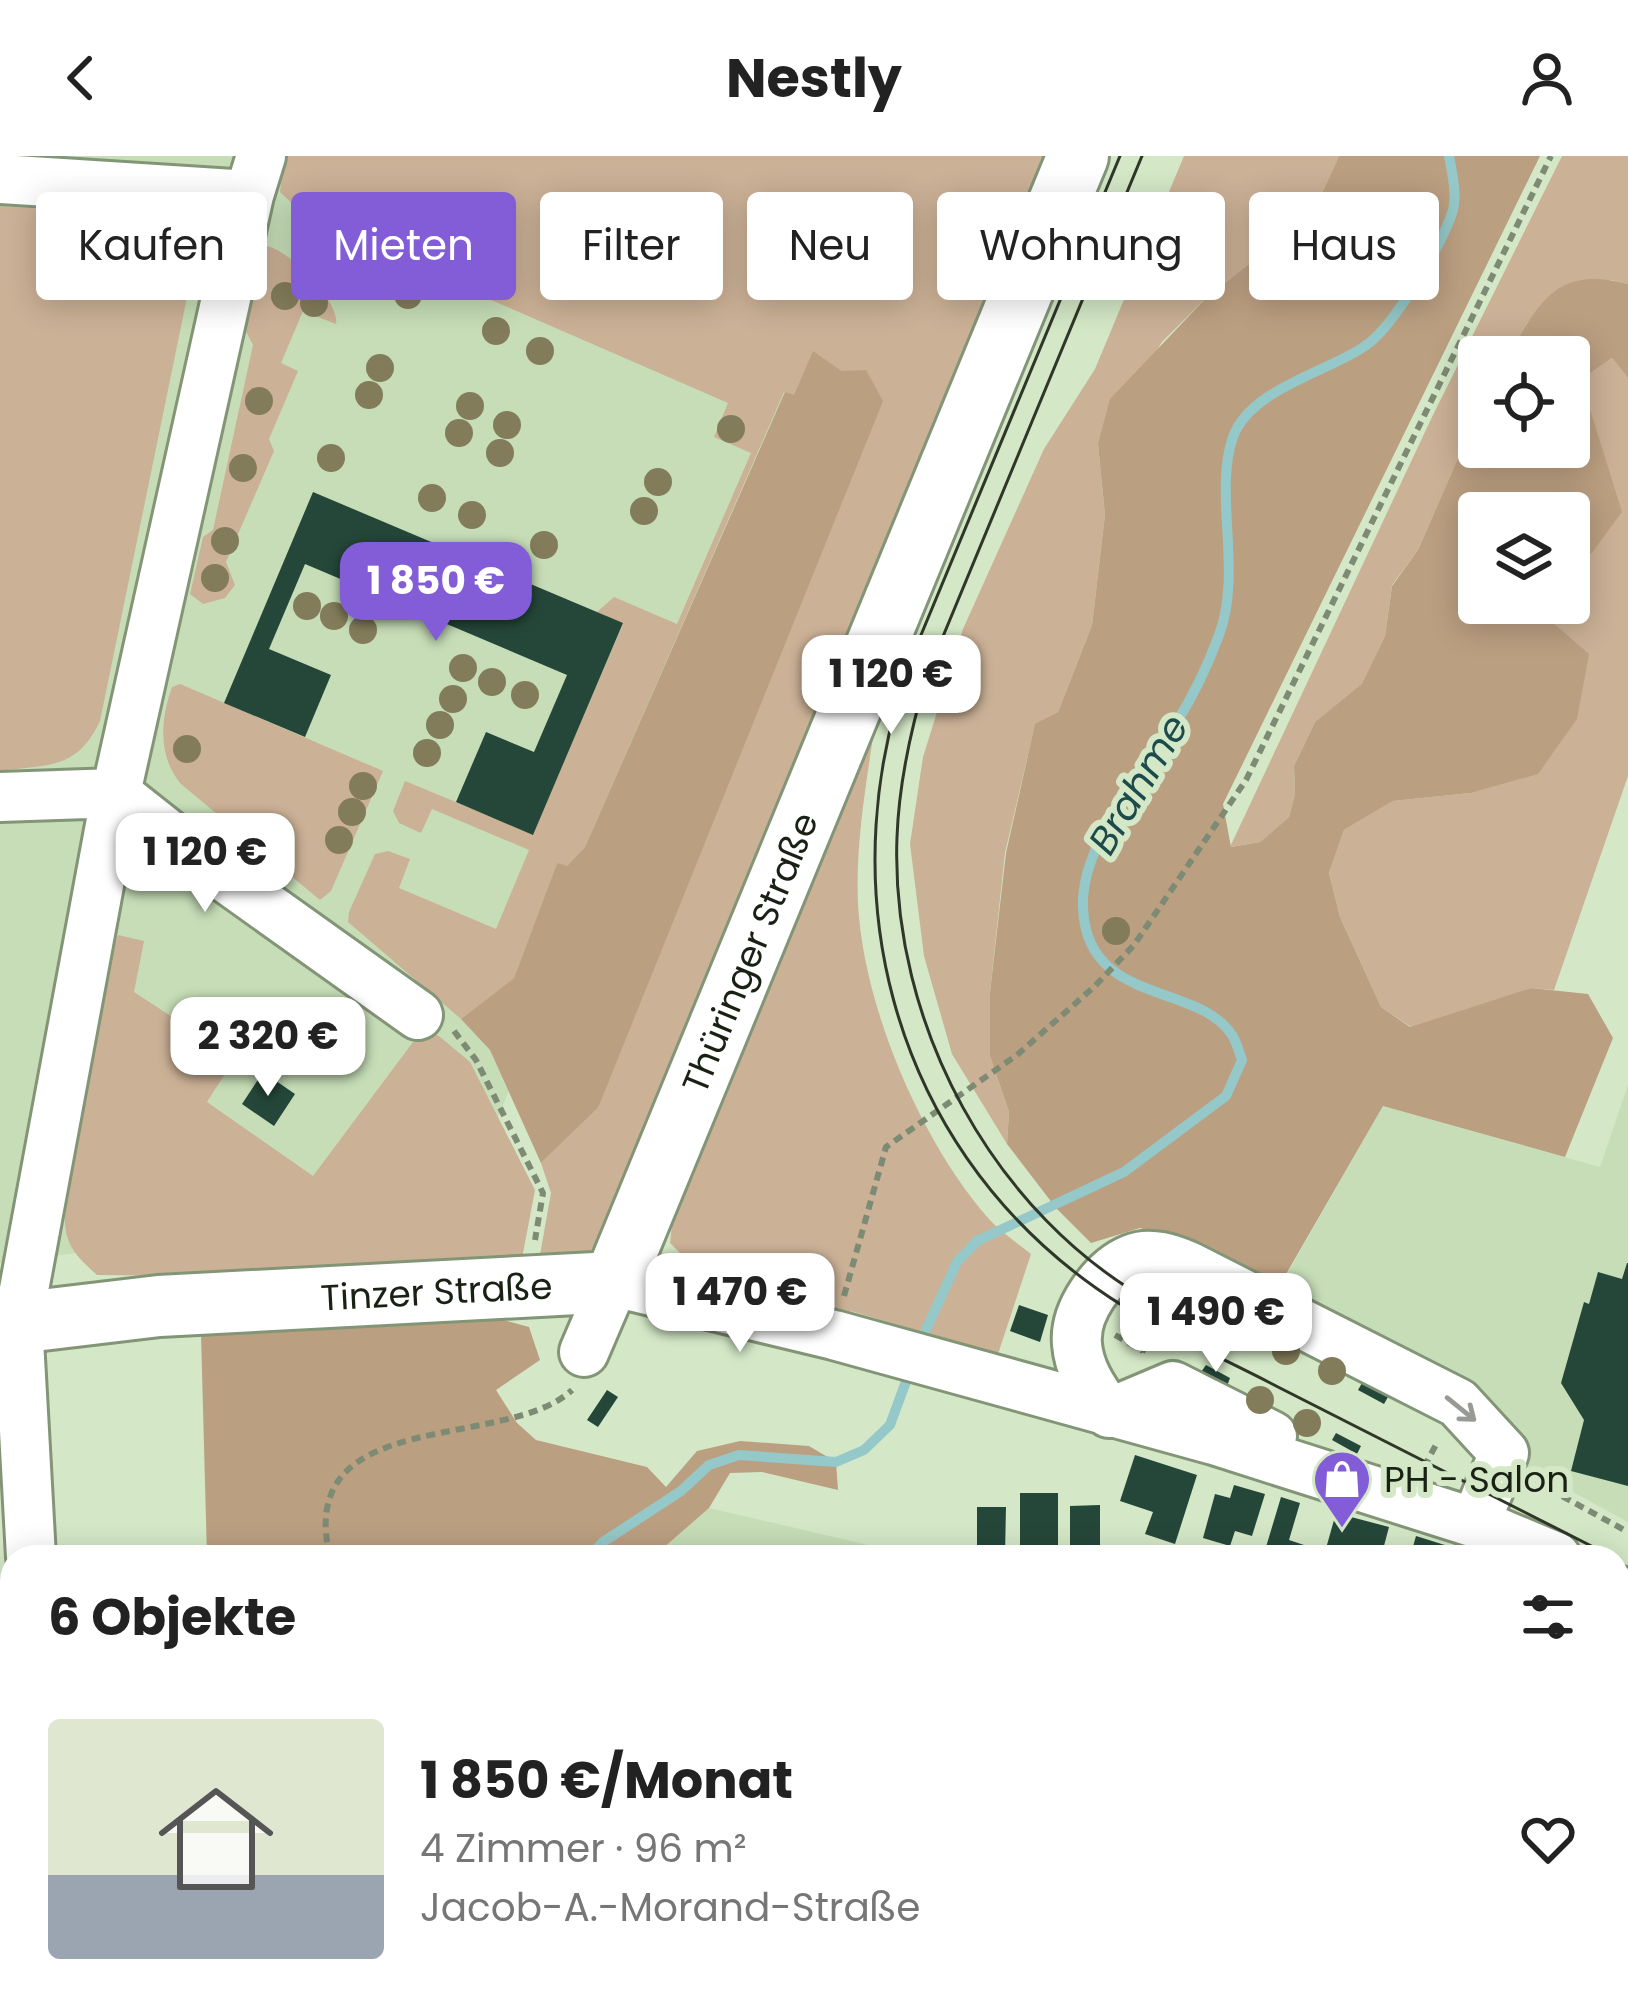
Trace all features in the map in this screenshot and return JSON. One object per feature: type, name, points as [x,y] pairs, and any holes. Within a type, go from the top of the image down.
[{"type":"main road","name":"Thüringer Straße","points":[[614,1282],[1078,156]]},
{"type":"main road","name":"Tinzer Straße","points":[[9,1323],[159,1306],[614,1282]]},
{"type":"street","points":[[0,179],[255,175],[116,794],[9,1323],[30,1545]]},
{"type":"street","points":[[0,797],[116,794],[418,1015]]},
{"type":"street","points":[[1109,1413],[1084,1376],[1076,1341],[1081,1316],[1109,1274],[1135,1257],[1159,1256],[1188,1266],[1458,1403],[1504,1453],[1475,1523]]},
{"type":"street","name":"Tinzer Straße","points":[[614,1282],[834,1335],[1214,1440],[1475,1523],[1524,1545]]},
{"type":"street","points":[[584,1352],[614,1282]]},
{"type":"path","points":[[834,1335],[886,1147],[1017,1055],[1095,986],[1134,945],[1246,780],[1551,156]]},
{"type":"path","points":[[418,1015],[453,1030],[476,1060],[543,1192],[526,1287]]},
{"type":"path","points":[[1109,1413],[1188,1266]]},
{"type":"path","points":[[328,1545],[324,1525],[330,1497],[358,1463],[405,1439],[553,1406],[589,1372],[584,1352]]},
{"type":"path","points":[[1406,1502],[1458,1403]]},
{"type":"path","points":[[1504,1453],[1529,1479],[1628,1532]]},
{"type":"shaded area","points":[[0,156],[894,156],[879,192],[747,192],[747,300],[835,300],[463,1202],[0,1263]]},
{"type":"shaded area","points":[[284,156],[1058,156],[1043,192],[937,192],[937,300],[998,300],[602,1243],[582,1257],[538,1266],[551,1193],[541,1163],[598,1108],[842,371],[813,352],[794,396],[784,392],[585,847],[566,867],[557,863],[514,978],[461,1019],[348,922],[349,912],[375,854],[388,851],[410,859],[399,888],[496,929],[529,850],[432,809],[421,833],[399,823],[393,811],[405,781],[533,834],[623,624],[597,612],[614,597],[677,624],[751,453],[714,437],[728,403],[491,300],[516,300],[516,192],[291,192],[291,202],[280,192]]},
{"type":"shaded area","points":[[1184,156],[1339,156],[1323,192],[1249,192],[1249,264],[1225,283],[1225,192],[1169,192]]},
{"type":"shaded area","points":[[1339,156],[1540,156],[1223,804],[1231,847],[1260,842],[1289,817],[1295,794],[1294,766],[1315,722],[1362,684],[1385,636],[1392,586],[1418,550],[1458,458],[1458,468],[1590,468],[1590,409],[1622,512],[1591,554],[1590,492],[1458,492],[1458,624],[1554,624],[1589,654],[1577,719],[1538,774],[1470,793],[1393,801],[1344,830],[1329,873],[1340,917],[1381,1007],[1410,1027],[1531,988],[1588,994],[1613,1038],[1565,1157],[1383,1106],[1278,1288],[1206,1249],[1140,1228],[1091,1243],[1056,1208],[1007,1144],[1009,1112],[990,1056],[990,992],[1006,853],[1035,724],[1058,712],[1092,625],[1105,515],[1098,444],[1110,399],[1204,300],[1225,300],[1225,283],[1249,264],[1249,300],[1439,300],[1439,192],[1323,192]]},
{"type":"shaded area","points":[[1562,156],[1628,156],[1628,284],[1611,280],[1528,322],[1520,336],[1472,336]]},
{"type":"shaded area","points":[[0,206],[36,208],[36,300],[186,300],[100,721],[71,757],[0,771]]},
{"type":"shaded area","points":[[267,246],[291,260],[291,300],[328,300],[336,324],[303,311],[281,363],[298,371],[269,439],[274,451],[226,562],[235,585],[225,598],[203,604],[190,594],[203,537],[213,530],[253,345],[244,328],[250,300],[267,300]]},
{"type":"shaded area","points":[[1603,279],[1628,284],[1628,378],[1612,358],[1590,374],[1590,336],[1520,336],[1541,305],[1567,284]]},
{"type":"shaded area","points":[[1124,300],[1204,300],[1162,342],[1098,444],[1105,515],[1092,625],[1058,712],[1035,725],[1005,853],[990,992],[990,1056],[1009,1112],[1007,1144],[952,1054],[924,956],[910,844],[923,757],[963,629],[1044,449],[1095,369]]},
{"type":"shaded area","points":[[813,351],[842,371],[866,370],[883,401],[598,1108],[541,1163],[490,1050],[461,1019],[514,978],[557,863],[567,866],[585,847],[785,392],[794,395]]},
{"type":"shaded area","points":[[1612,358],[1628,378],[1628,776],[1554,990],[1531,988],[1411,1027],[1381,1007],[1340,917],[1329,873],[1344,830],[1393,801],[1470,793],[1523,624],[1590,624],[1590,553],[1621,512],[1590,410],[1590,374]]},
{"type":"shaded area","points":[[1458,365],[1458,458],[1418,550],[1392,585],[1385,636],[1362,685],[1315,722],[1294,766],[1295,794],[1289,817],[1260,842],[1230,847]]},
{"type":"shaded area","points":[[180,684],[383,771],[331,891],[320,900],[181,784],[168,762],[164,726],[172,687]]},
{"type":"shaded area","points":[[878,703],[859,853],[862,943],[884,1028],[919,1112],[964,1188],[994,1224],[1031,1254],[998,1354],[854,1312],[706,1279],[670,1243],[675,1197]]},
{"type":"shaded area","points":[[118,935],[144,941],[134,992],[235,1058],[207,1102],[313,1176],[422,1030],[439,1036],[470,1062],[535,1190],[520,1269],[320,1277],[97,1275],[68,1239],[66,1179],[90,1042]]},
{"type":"shaded area","points":[[1628,1085],[1628,1522],[1529,1468],[1498,1413],[1279,1288],[1383,1106],[1600,1167]]},
{"type":"shaded area","points":[[460,1308],[529,1327],[540,1360],[496,1390],[517,1423],[536,1440],[647,1467],[666,1487],[697,1451],[740,1441],[809,1446],[836,1462],[838,1490],[762,1472],[730,1473],[709,1508],[667,1545],[207,1545],[201,1334]]},
{"type":"shaded area","points":[[709,1508],[868,1545],[667,1545]]},
{"type":"building","points":[[313,492],[623,623],[533,835],[456,802],[486,732],[534,752],[567,675],[305,564],[269,649],[331,675],[305,737],[224,703]]},
{"type":"building","points":[[263,1072],[295,1094],[274,1126],[242,1104]]},
{"type":"building","points":[[1627,1263],[1628,1486],[1571,1471],[1584,1420],[1561,1383],[1584,1302],[1589,1304],[1598,1272],[1622,1279]]},
{"type":"building","points":[[1019,1305],[1048,1315],[1040,1342],[1010,1331]]},
{"type":"building","points":[[1232,1316],[1256,1329],[1253,1337],[1227,1323]]},
{"type":"building","points":[[1206,1365],[1230,1378],[1227,1386],[1201,1372]]},
{"type":"building","points":[[1362,1383],[1388,1397],[1384,1404],[1358,1390]]},
{"type":"building","points":[[607,1390],[618,1397],[598,1427],[587,1420]]},
{"type":"building","points":[[1336,1433],[1361,1446],[1357,1454],[1332,1440]]},
{"type":"building","points":[[1135,1455],[1197,1475],[1175,1544],[1145,1534],[1153,1512],[1120,1501]]},
{"type":"building","points":[[1234,1485],[1265,1494],[1252,1536],[1235,1531],[1230,1545],[1203,1538],[1215,1494],[1230,1498]]},
{"type":"building","points":[[1020,1493],[1058,1493],[1058,1545],[1020,1545]]},
{"type":"building","points":[[1281,1497],[1300,1503],[1289,1540],[1304,1545],[1267,1545]]},
{"type":"building","points":[[1100,1505],[1100,1545],[1070,1545],[1070,1506]]},
{"type":"building","points":[[977,1507],[1006,1507],[1005,1545],[977,1545]]},
{"type":"building","points":[[1336,1513],[1389,1527],[1384,1545],[1327,1545]]},
{"type":"building","points":[[1416,1536],[1445,1545],[1413,1545]]},
{"type":"waterway","name":"Brahme","points":[[919,1345],[957,1262],[977,1241],[1124,1172],[1226,1096],[1242,1060],[1232,1035],[1216,1018],[1123,977],[1103,962],[1089,939],[1083,908],[1085,884],[1102,836],[1181,715],[1219,635],[1228,585],[1226,483],[1233,437],[1256,406],[1365,346],[1403,304],[1453,210],[1449,156]]},
{"type":"waterway","name":"Brahme","points":[[600,1545],[681,1491],[709,1465],[739,1455],[836,1462],[864,1450],[890,1425],[911,1368]]},
{"type":"tram line","points":[[1120,156],[916,647],[889,735],[876,825],[878,913],[894,1000],[923,1082],[967,1159],[1025,1228],[1096,1288],[1186,1341],[1589,1545]]},
{"type":"tram line","points":[[1142,156],[927,675],[907,755],[897,837],[899,907],[912,976],[933,1043],[963,1107],[1001,1167],[1046,1220],[1098,1267],[1157,1305]]},
{"type":"place","name":"PH - Salon","points":[[1342,1530]]}]
